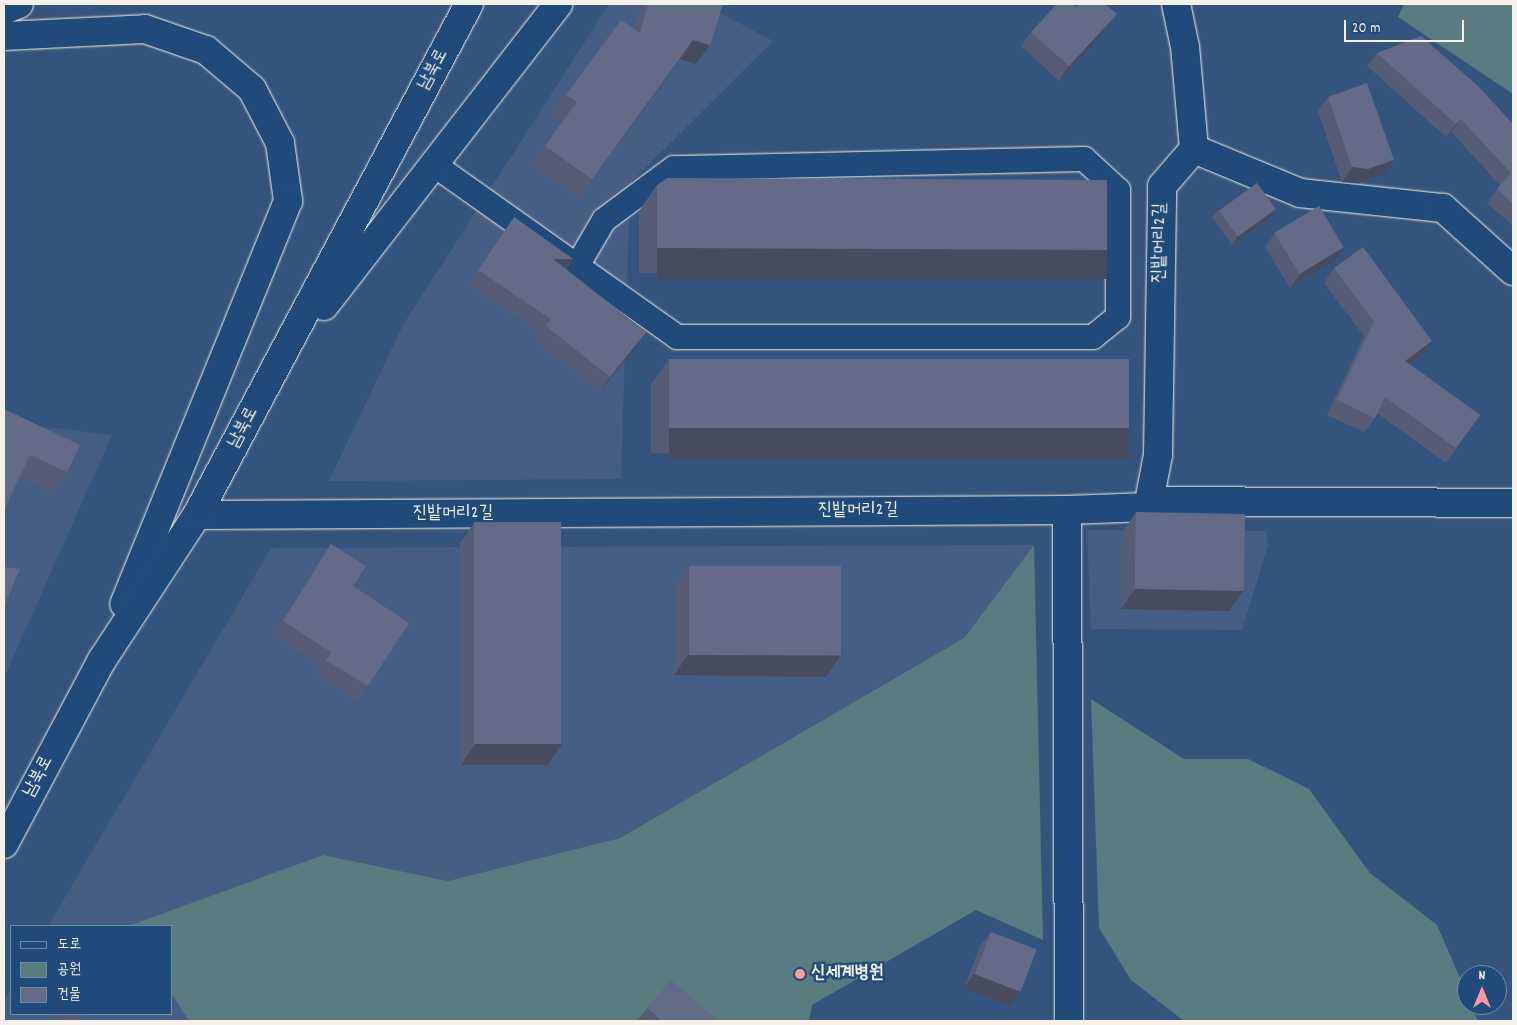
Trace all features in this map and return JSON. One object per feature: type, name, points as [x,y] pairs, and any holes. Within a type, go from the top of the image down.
[{"type":"street","points":[[4,10],[19,4]]},
{"type":"street","name":"남북로","points":[[4,844],[102,660],[197,515],[469,4]]},
{"type":"street","points":[[278,364],[558,4]]},
{"type":"street","points":[[1176,4],[1185,47],[1194,149],[1300,193],[1443,208],[1513,271]]},
{"type":"street","points":[[4,36],[145,29],[206,50],[252,89],[280,143],[288,201],[102,660]]},
{"type":"street","name":"진밭머리2길","points":[[197,515],[1067,510],[1148,507],[1158,455],[1162,186],[1194,149]]},
{"type":"street","points":[[1149,501],[1513,503]]},
{"type":"street","points":[[1067,510],[1070,1021]]},
{"type":"lane","points":[[434,164],[577,266],[677,337],[1093,337],[1118,317],[1118,190],[1084,159],[674,168],[604,220],[577,266]]},
{"type":"shaded area","points":[[609,4],[703,4],[773,41],[630,183],[621,479],[329,481],[403,325]]},
{"type":"shaded area","points":[[4,422],[112,435],[4,678]]},
{"type":"shaded area","points":[[1087,530],[1266,531],[1268,545],[1242,630],[1091,629]]},
{"type":"shaded area","points":[[1034,545],[964,638],[620,838],[448,881],[323,855],[131,925],[49,925],[271,548]]},
{"type":"shaded area","points":[[10,991],[10,1015],[172,1015],[172,995],[189,1021],[4,1021],[4,1001]]},
{"type":"green space","points":[[1404,4],[1513,4],[1513,94],[1398,17]]},
{"type":"green space","points":[[1034,545],[1043,940],[976,910],[812,1005],[809,1021],[189,1021],[172,995],[172,925],[131,925],[323,855],[448,881],[620,838],[964,638]]},
{"type":"green space","points":[[1091,699],[1184,759],[1248,759],[1309,789],[1370,873],[1437,925],[1457,971],[1457,1015],[1475,1015],[1478,1021],[1184,1021],[1131,980],[1099,928]]},
{"type":"building","points":[[648,4],[723,4],[710,45],[693,40],[592,179],[545,146],[577,102],[566,95],[621,20],[640,33]]},
{"type":"building","points":[[1057,4],[1072,4],[1076,7],[1079,4],[1105,4],[1117,14],[1069,66],[1031,32]]},
{"type":"building","points":[[1421,36],[1478,86],[1513,124],[1513,204],[1497,189],[1511,173],[1461,119],[1456,124],[1377,53]]},
{"type":"building","points":[[1367,83],[1394,160],[1368,169],[1352,167],[1328,97]]},
{"type":"building","points":[[667,178],[1107,180],[1107,250],[657,248],[657,185]]},
{"type":"building","points":[[1257,183],[1276,209],[1238,237],[1219,211]]},
{"type":"building","points":[[1319,206],[1344,247],[1299,274],[1274,233]]},
{"type":"building","points":[[514,217],[573,259],[553,259],[646,332],[610,377],[546,326],[551,319],[478,270]]},
{"type":"building","points":[[1363,247],[1432,341],[1405,361],[1480,415],[1456,448],[1385,397],[1375,418],[1337,400],[1374,322],[1334,268]]},
{"type":"building","points":[[669,359],[1129,359],[1129,428],[669,428]]},
{"type":"building","points":[[4,409],[80,445],[67,472],[30,455],[4,510]]},
{"type":"building","points":[[1136,512],[1245,514],[1244,591],[1135,589]]},
{"type":"building","points":[[474,522],[561,522],[561,744],[474,744]]},
{"type":"building","points":[[331,544],[366,566],[353,586],[409,623],[368,686],[326,660],[331,652],[283,621]]},
{"type":"building","points":[[689,566],[841,566],[841,655],[689,655]]},
{"type":"building","points":[[4,567],[20,569],[4,606]]},
{"type":"building","points":[[991,932],[1037,950],[1021,992],[975,974]]},
{"type":"building","points":[[671,980],[718,1021],[662,1021],[647,1008]]},
{"type":"place","name":"신세계병원","points":[[800,974]]}]
